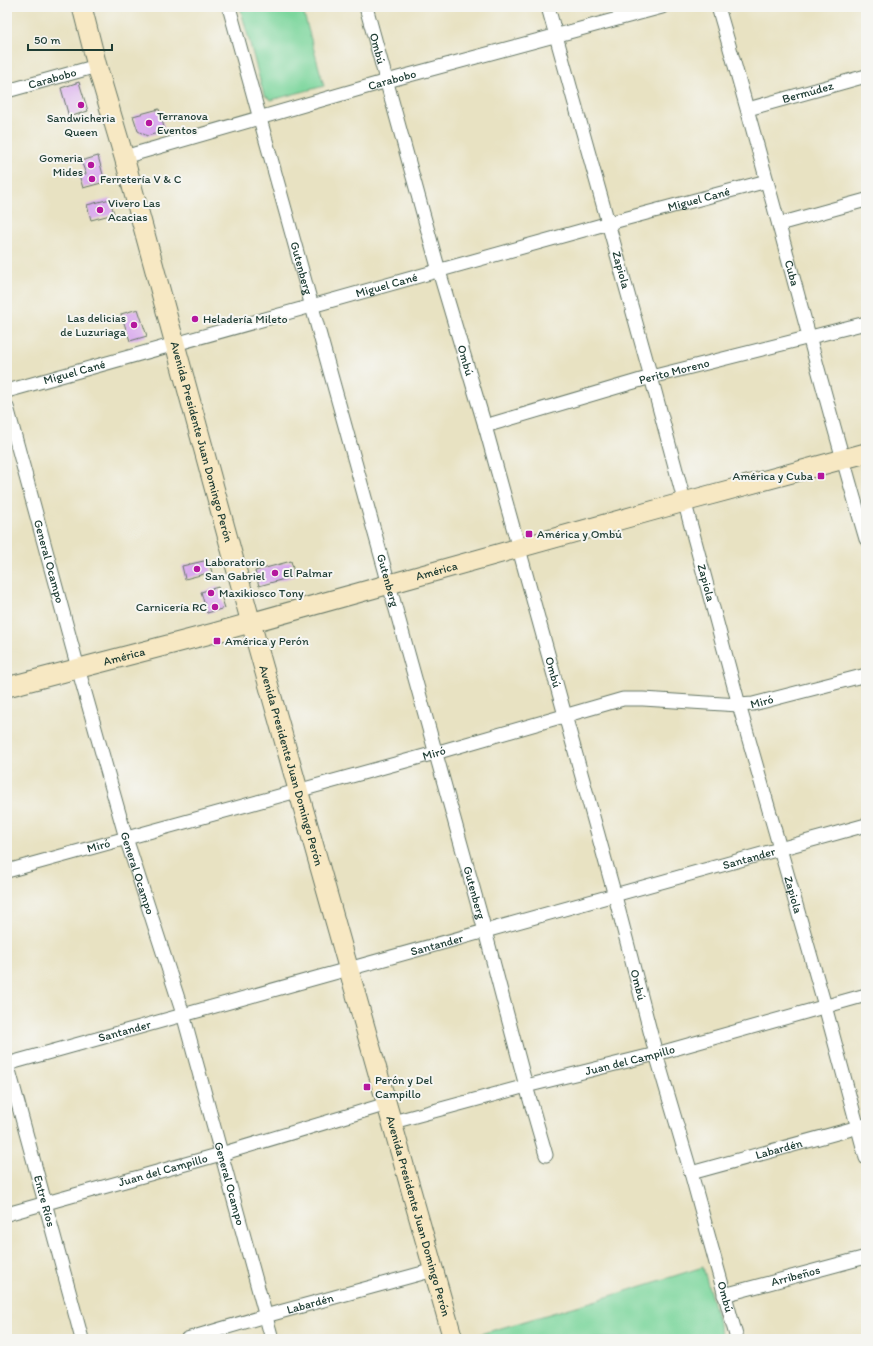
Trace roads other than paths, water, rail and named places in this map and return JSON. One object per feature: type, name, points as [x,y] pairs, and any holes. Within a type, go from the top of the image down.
[{"type":"main road","name":"Avenida Presidente Juan Domingo Perón","points":[[82,7],[251,623],[453,1339]]},
{"type":"main road","name":"América","points":[[7,687],[251,623],[519,547],[866,453]]},
{"type":"street","name":"Gutenberg","points":[[229,7],[546,1155]]},
{"type":"street","name":"Ombú","points":[[366,7],[439,271],[519,547],[615,896],[656,1054],[737,1339]]},
{"type":"street","name":"Zapiola","points":[[548,7],[609,223],[739,705],[825,1006],[862,1126],[866,1158]]},
{"type":"street","name":"Carabobo","points":[[124,157],[387,81],[662,7]]},
{"type":"street","name":"Cuba","points":[[718,7],[780,224],[842,459],[866,539]]},
{"type":"street","name":"Carabobo","points":[[7,92],[97,66]]},
{"type":"street","name":"Bermúdez","points":[[748,109],[866,76]]},
{"type":"street","name":"Miguel Cané","points":[[7,391],[609,223],[767,181]]},
{"type":"street","points":[[780,224],[866,200]]},
{"type":"street","name":"Perito Moreno","points":[[485,426],[651,377],[866,323]]},
{"type":"street","name":"General Ocampo","points":[[7,407],[126,838],[183,1014],[272,1339]]},
{"type":"street","name":"Miró","points":[[7,871],[435,753],[623,699],[632,698],[739,705],[753,704],[866,675]]},
{"type":"street","name":"Santander","points":[[7,1064],[349,968],[781,850],[866,825]]},
{"type":"street","name":"Juan del Campillo","points":[[7,1214],[221,1154],[390,1113],[526,1086],[656,1054],[866,995]]},
{"type":"street","name":"Entre Ríos","points":[[7,1064],[82,1339]]},
{"type":"street","name":"Labardén","points":[[691,1174],[862,1126]]},
{"type":"street","name":"Arribeños","points":[[724,1295],[866,1257]]},
{"type":"street","name":"Labardén","points":[[186,1339],[434,1270]]},
{"type":"place","name":"Sandwicheria Queen","points":[[81,105]]},
{"type":"place","name":"Terranova Eventos","points":[[149,123]]},
{"type":"place","name":"Gomeria Mides","points":[[91,165]]},
{"type":"place","name":"Ferretería V & C","points":[[92,179]]},
{"type":"place","name":"Vivero Las Acacias","points":[[100,210]]},
{"type":"place","name":"Heladería Mileto","points":[[195,319]]},
{"type":"place","name":"Las delicias de Luzuriaga","points":[[134,325]]},
{"type":"place","name":"América y Cuba","points":[[821,476]]},
{"type":"place","name":"América y Ombú","points":[[529,534]]},
{"type":"place","name":"Laboratorio San Gabriel","points":[[197,569]]},
{"type":"place","name":"El Palmar","points":[[275,573]]},
{"type":"place","name":"Maxikiosco Tony","points":[[211,593]]},
{"type":"place","name":"Carnicería RC","points":[[215,607]]},
{"type":"place","name":"América y Perón","points":[[217,641]]},
{"type":"place","name":"Perón y Del Campillo","points":[[367,1087]]}]
